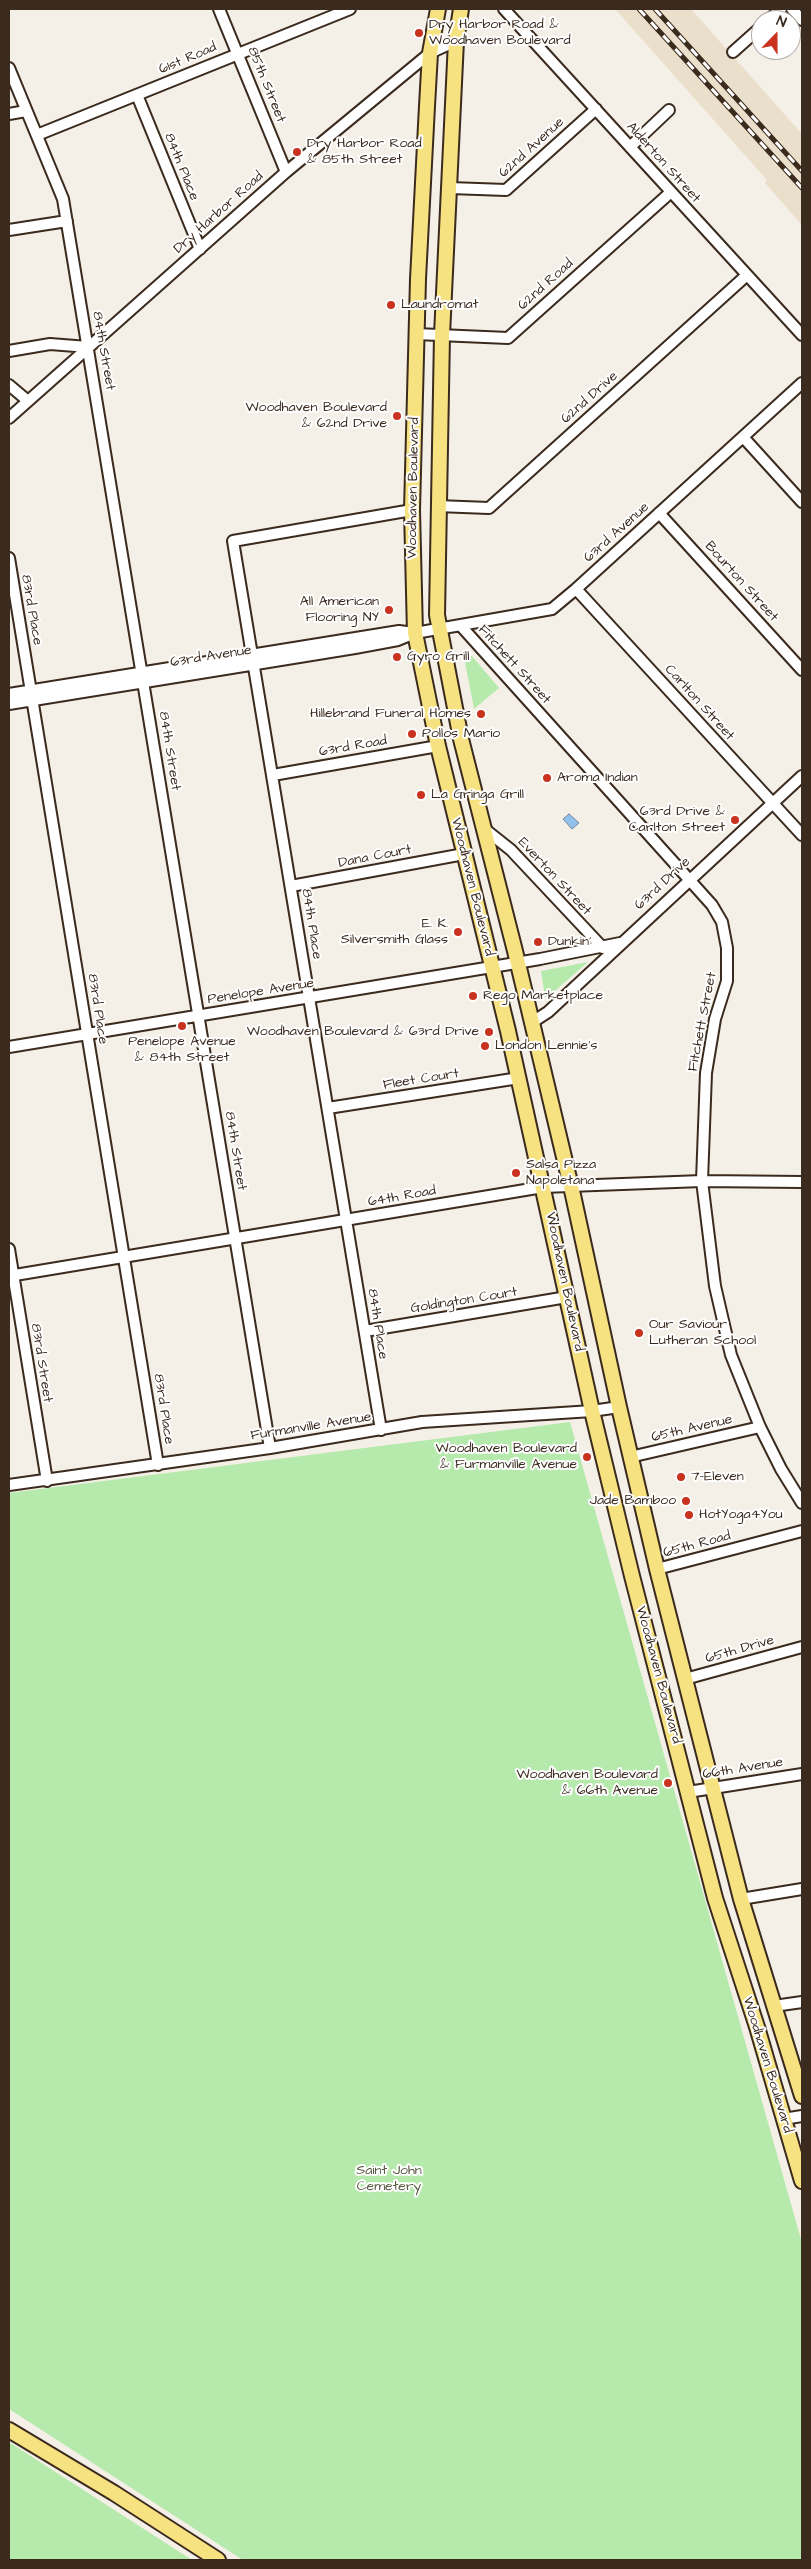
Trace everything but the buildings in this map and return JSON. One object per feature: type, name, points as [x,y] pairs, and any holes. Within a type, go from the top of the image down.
[{"type":"main road","name":"Woodhaven Boulevard","points":[[438,9],[430,53],[416,334],[412,510],[416,633],[438,746],[519,1078],[592,1411],[632,1576],[715,1898],[757,2027],[802,2181]]},
{"type":"main road","name":"Woodhaven Boulevard","points":[[461,9],[456,41],[442,335],[437,615],[461,739],[518,962],[530,1023],[571,1186],[618,1407],[657,1569],[741,1899],[802,2096]]},
{"type":"main road","points":[[9,2419],[114,2493]]},
{"type":"main road","points":[[9,2430],[114,2493],[218,2560]]},
{"type":"street","name":"85th Street","points":[[220,9],[286,172]]},
{"type":"street","name":"61st Road","points":[[37,135],[350,9]]},
{"type":"street","name":"Alderton Street","points":[[504,9],[802,335]]},
{"type":"street","points":[[792,9],[802,20]]},
{"type":"street","points":[[733,52],[751,36]]},
{"type":"street","name":"Dry Harbor Road","points":[[9,418],[286,172],[430,53],[456,41]]},
{"type":"street","name":"84th Street","points":[[9,68],[63,199],[67,220],[270,1448]]},
{"type":"street","name":"84th Place","points":[[137,95],[200,249]]},
{"type":"street","name":"62nd Avenue","points":[[450,188],[506,190],[596,108]]},
{"type":"street","points":[[630,147],[669,110]]},
{"type":"street","points":[[9,114],[26,111]]},
{"type":"street","name":"62nd Road","points":[[416,334],[508,338],[671,192]]},
{"type":"street","points":[[9,230],[67,220]]},
{"type":"street","name":"62nd Drive","points":[[438,506],[489,508],[747,274]]},
{"type":"street","points":[[9,351],[50,344],[88,347]]},
{"type":"street","name":"63rd Avenue","points":[[9,694],[32,695],[254,659],[399,631],[416,633],[440,630],[552,608],[576,589],[802,383]]},
{"type":"street","points":[[9,385],[28,401]]},
{"type":"street","points":[[743,437],[802,502]]},
{"type":"street","name":"84th Place","points":[[381,1430],[233,541],[412,510]]},
{"type":"street","name":"Bourton Street","points":[[659,513],[802,670]]},
{"type":"street","name":"83rd Place","points":[[9,558],[158,1465]]},
{"type":"street","name":"Carlton Street","points":[[576,589],[802,835]]},
{"type":"street","name":"Fitchett Street","points":[[461,626],[689,879],[712,906],[722,922],[726,948],[727,981],[716,1019],[706,1073],[702,1181],[715,1286],[731,1355],[760,1427],[781,1469],[802,1504]]},
{"type":"street","name":"63rd Avenue","points":[[9,704],[32,695]]},
{"type":"street","name":"63rd Road","points":[[273,775],[438,746]]},
{"type":"street","name":"63rd Drive","points":[[518,962],[603,948],[620,943],[802,776]]},
{"type":"street","name":"Everton Street","points":[[482,827],[510,850],[603,948]]},
{"type":"street","name":"Dana Court","points":[[291,886],[464,854]]},
{"type":"street","points":[[530,1023],[548,1012],[620,943]]},
{"type":"street","name":"Penelope Avenue","points":[[9,1047],[518,962]]},
{"type":"street","name":"Fleet Court","points":[[328,1108],[519,1078]]},
{"type":"street","name":"64th Road","points":[[11,1275],[543,1187],[702,1181],[802,1182]]},
{"type":"street","name":"83rd Street","points":[[9,1249],[11,1275],[47,1481]]},
{"type":"street","name":"Goldington Court","points":[[365,1330],[567,1297]]},
{"type":"street","name":"Furmanville Avenue","points":[[9,1486],[270,1448],[422,1422],[592,1411],[618,1407]]},
{"type":"street","name":"65th Avenue","points":[[630,1457],[760,1427]]},
{"type":"street","name":"65th Road","points":[[657,1569],[802,1531]]},
{"type":"street","name":"65th Drive","points":[[685,1679],[802,1647]]},
{"type":"street","name":"66th Avenue","points":[[688,1792],[802,1774]]},
{"type":"street","points":[[741,1899],[802,1889]]},
{"type":"street","points":[[774,2006],[802,2002]]},
{"type":"street","points":[[783,2119],[802,2116]]},
{"type":"shaded area","points":[[615,9],[691,9],[802,134],[802,225],[765,183],[767,180]]},
{"type":"green space","points":[[472,656],[499,688],[474,709],[464,657]]},
{"type":"green space","points":[[588,962],[548,997],[545,997],[541,971]]},
{"type":"green space","name":"Saint John Cemetery","points":[[570,1422],[802,2243],[802,2560],[243,2560],[9,2409],[9,1493]]},
{"type":"green space","points":[[9,2442],[192,2560],[9,2560]]},
{"type":"water","points":[[569,814],[579,823],[572,829],[563,819]]},
{"type":"railway","points":[[639,9],[802,188]]},
{"type":"railway","points":[[655,9],[802,171]]},
{"type":"place","name":"Dry Harbor Road & Woodhaven Boulevard","points":[[419,33]]},
{"type":"place","name":"Dry Harbor Road & 85th Street","points":[[297,152]]},
{"type":"place","name":"Laundromat","points":[[391,305]]},
{"type":"place","name":"Woodhaven Boulevard & 62nd Drive","points":[[397,416]]},
{"type":"place","name":"All American Flooring NY","points":[[389,610]]},
{"type":"place","name":"Gyro Grill","points":[[397,657]]},
{"type":"place","name":"Hillebrand Funeral Homes","points":[[481,714]]},
{"type":"place","name":"Pollos Mario","points":[[412,734]]},
{"type":"place","name":"Aroma Indian","points":[[547,778]]},
{"type":"place","name":"La Gringa Grill","points":[[421,795]]},
{"type":"place","name":"63rd Drive & Carlton Street","points":[[735,820]]},
{"type":"place","name":"E. K. Silversmith Glass","points":[[458,932]]},
{"type":"place","name":"Dunkin'","points":[[538,942]]},
{"type":"place","name":"Rego Marketplace","points":[[473,996]]},
{"type":"place","name":"Penelope Avenue & 84th Street","points":[[182,1026]]},
{"type":"place","name":"Woodhaven Boulevard & 63rd Drive","points":[[489,1032]]},
{"type":"place","name":"London Lennie's","points":[[485,1046]]},
{"type":"place","name":"Salsa Pizza Napoletana","points":[[516,1173]]},
{"type":"place","name":"Our Saviour Lutheran School","points":[[639,1333]]},
{"type":"place","name":"Woodhaven Boulevard & Furmanville Avenue","points":[[587,1457]]},
{"type":"place","name":"7-Eleven","points":[[681,1477]]},
{"type":"place","name":"Jade Bamboo","points":[[686,1501]]},
{"type":"place","name":"HotYoga4You","points":[[689,1515]]},
{"type":"place","name":"Woodhaven Boulevard & 66th Avenue","points":[[668,1783]]}]
